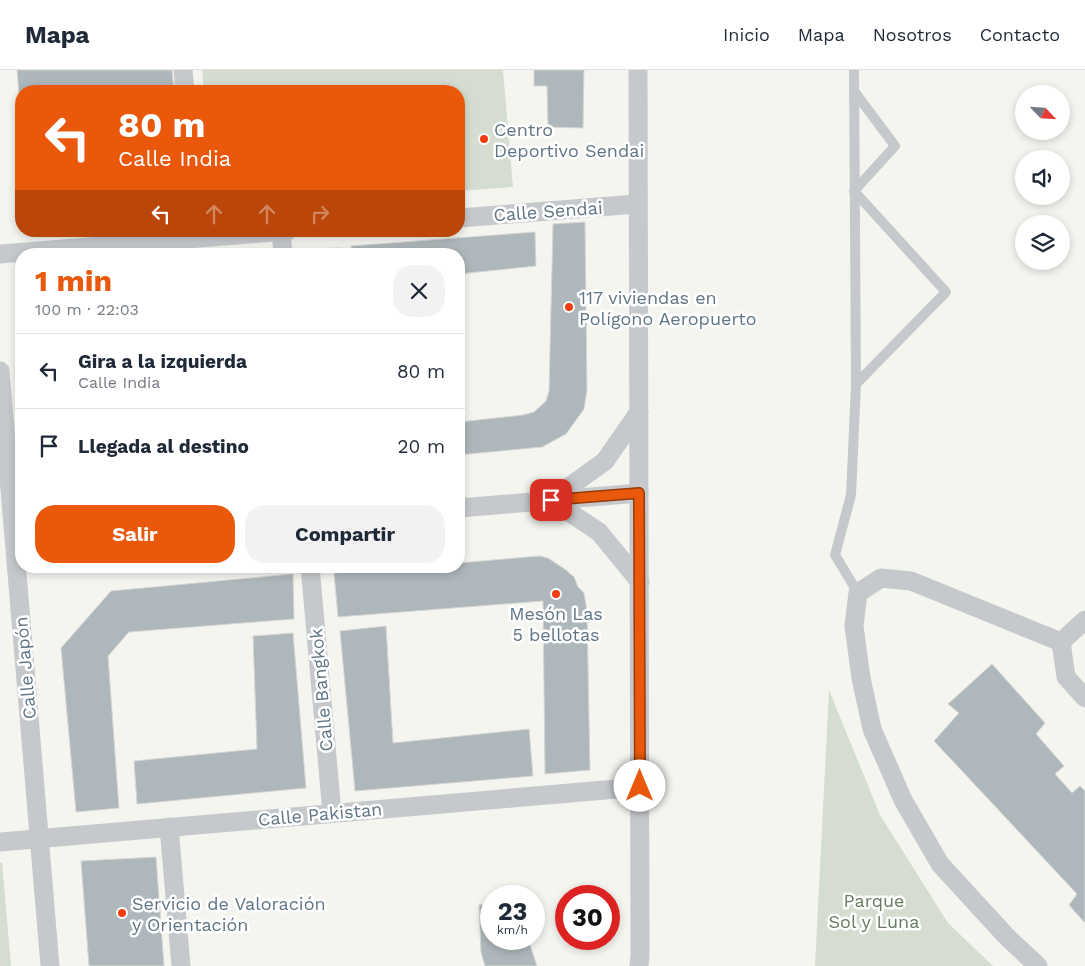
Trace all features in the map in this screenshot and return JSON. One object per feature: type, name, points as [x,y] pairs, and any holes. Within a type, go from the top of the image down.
[{"type":"street","points":[[183,70],[184,85]]},
{"type":"street","points":[[638,70],[639,966]]},
{"type":"street","name":"Calle Sendai","points":[[465,218],[637,204]]},
{"type":"street","points":[[62,248],[176,237]]},
{"type":"street","points":[[0,254],[15,253]]},
{"type":"street","name":"Calle Japón","points":[[0,371],[12,546],[40,838],[50,966]]},
{"type":"street","points":[[551,500],[605,461],[639,412]]},
{"type":"street","points":[[465,507],[639,493]]},
{"type":"street","points":[[551,500],[599,532],[640,582]]},
{"type":"street","name":"Calle Bangkok","points":[[311,573],[332,813]]},
{"type":"street","points":[[1038,966],[1007,937],[940,864],[903,800],[872,729],[861,678],[854,626],[858,593],[881,578],[911,581],[1061,642]]},
{"type":"street","points":[[1061,642],[1085,620]]},
{"type":"street","points":[[1061,642],[1066,677],[1085,698]]},
{"type":"street","name":"Calle Pakistan","points":[[0,842],[640,786]]},
{"type":"street","points":[[170,827],[181,966]]},
{"type":"lane","points":[[854,70],[856,384],[851,495],[836,556],[858,593]]},
{"type":"lane","points":[[854,91],[895,146],[854,191]]},
{"type":"lane","points":[[854,191],[946,292],[856,384]]},
{"type":"green space","name":"Centro Deportivo Sendai","points":[[202,70],[503,70],[513,187],[465,191],[465,85],[203,85]]},
{"type":"green space","name":"Parque Sol y Luna","points":[[829,690],[880,815],[948,923],[993,966],[815,966]]},
{"type":"green space","points":[[2,862],[11,966],[0,966],[0,863]]},
{"type":"building","points":[[17,70],[172,70],[173,85],[18,85]]},
{"type":"building","points":[[534,70],[584,70],[583,128],[548,127],[547,86],[534,86]]},
{"type":"building","name":"117 viviendas en Polígono Aeropuerto","points":[[585,222],[587,390],[584,409],[566,434],[542,447],[465,454],[465,421],[523,415],[534,412],[546,401],[549,391],[553,224]]},
{"type":"building","points":[[535,232],[536,266],[465,273],[465,248],[351,248],[351,246]]},
{"type":"building","points":[[539,556],[548,558],[574,577],[578,587],[584,593],[587,611],[590,770],[545,774],[543,601],[338,617],[334,573],[465,573],[465,562]]},
{"type":"building","points":[[293,574],[294,619],[129,632],[108,656],[119,808],[76,812],[61,648],[111,591]]},
{"type":"building","points":[[386,626],[393,743],[529,729],[533,776],[355,791],[340,631]]},
{"type":"building","points":[[293,633],[306,788],[137,804],[134,761],[257,749],[253,636]]},
{"type":"building","points":[[992,664],[1045,723],[1036,734],[1064,766],[1055,774],[1072,793],[1080,786],[1085,791],[1085,923],[1069,905],[1077,894],[934,741],[959,713],[948,704]]},
{"type":"building","name":"Servicio de Valoración y Orientación","points":[[156,857],[164,966],[89,966],[81,861]]},
{"type":"building","points":[[481,950],[532,950],[537,966],[485,966]]},
{"type":"place","name":"Centro Deportivo Sendai","points":[[484,139]]},
{"type":"place","name":"117 viviendas en Polígono Aeropuerto","points":[[569,307]]},
{"type":"place","name":"Mesón Las 5 bellotas","points":[[556,594]]},
{"type":"place","name":"Servicio de Valoración y Orientación","points":[[122,913]]},
{"type":"route","points":[[551,500],[639,493],[640,786]]}]
